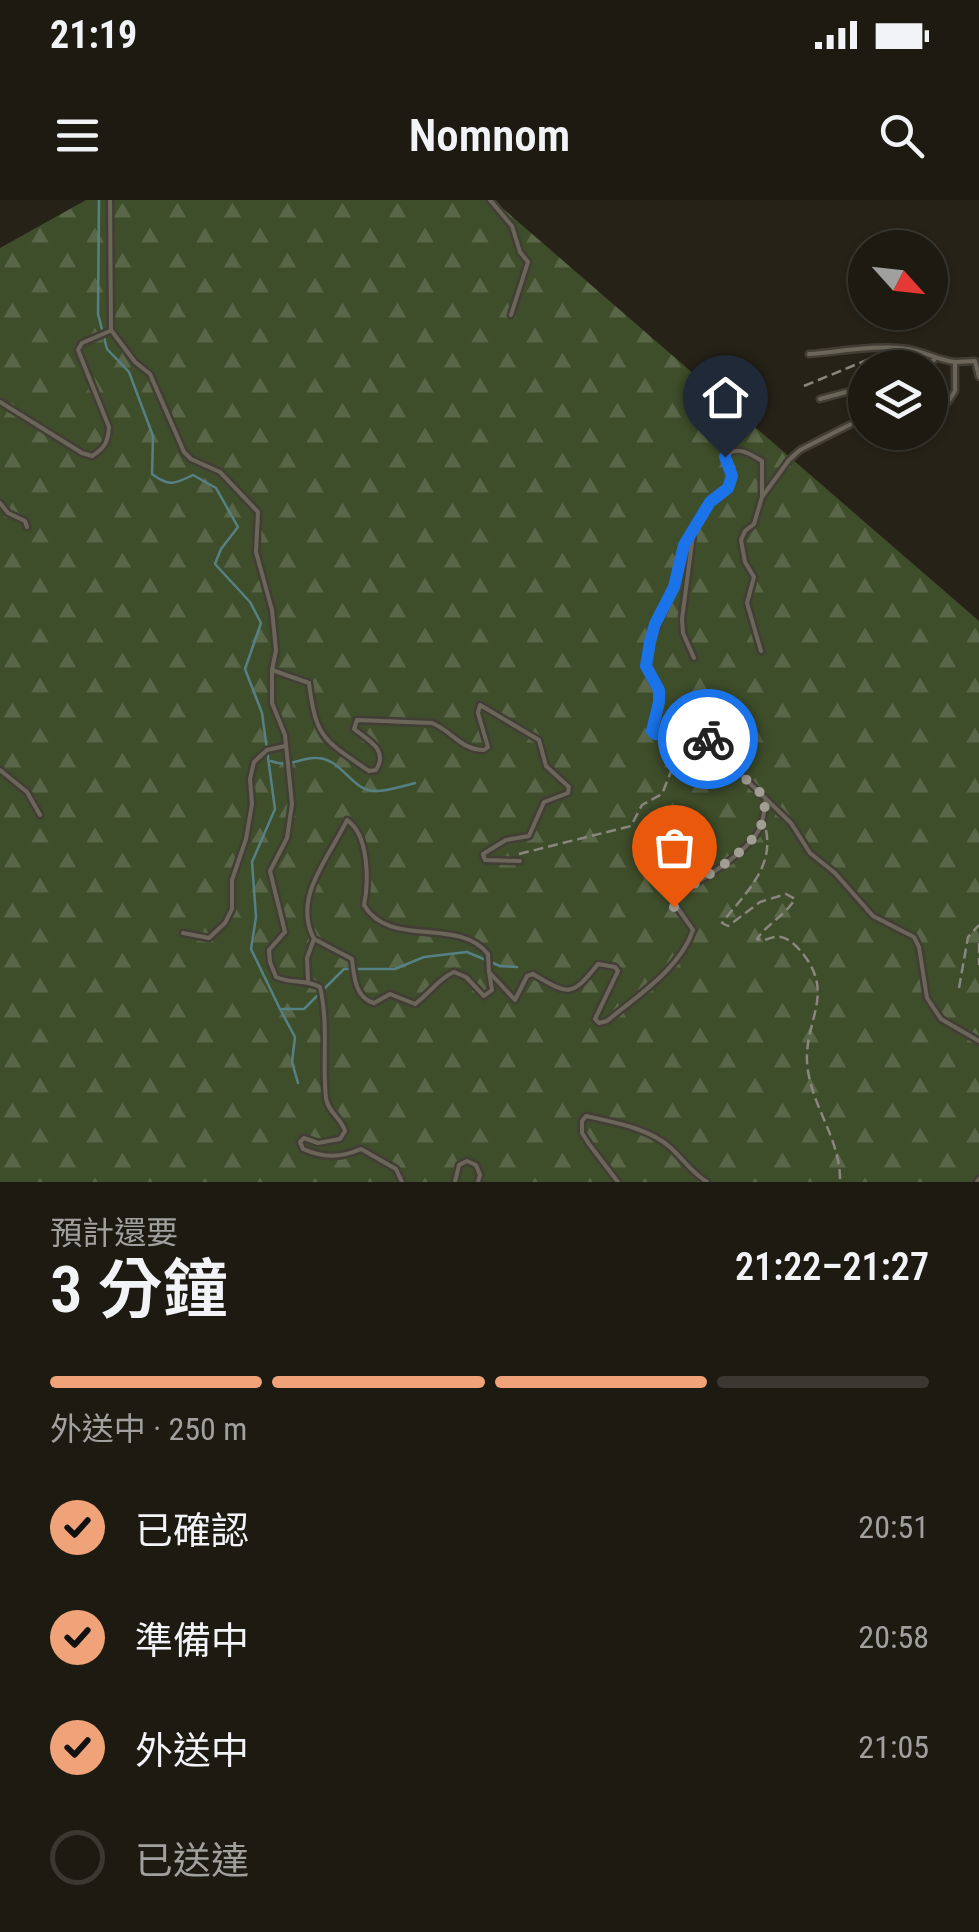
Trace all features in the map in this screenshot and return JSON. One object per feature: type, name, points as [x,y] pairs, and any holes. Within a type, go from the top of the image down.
[{"type":"lane","points":[[110,200],[111,330],[134,362],[150,374],[184,452],[220,472],[258,512],[256,552],[272,610],[276,650],[272,702],[286,746],[292,804],[287,838],[270,872],[285,932],[269,950],[270,962],[276,977],[290,982],[308,980],[320,988],[326,1100],[346,1131],[340,1139],[329,1143],[304,1138],[300,1142],[303,1149],[319,1156],[345,1156],[361,1150],[396,1169],[402,1182]]},
{"type":"lane","points":[[490,200],[512,226],[520,252],[528,262],[511,315]]},
{"type":"lane","points":[[0,402],[82,453],[92,456],[102,450],[108,441],[109,427],[78,350],[82,343],[111,330]]},
{"type":"lane","points":[[884,350],[911,350]]},
{"type":"lane","points":[[809,354],[848,352]]},
{"type":"lane","points":[[948,361],[975,362],[979,377]]},
{"type":"lane","points":[[948,402],[955,391],[955,362]]},
{"type":"lane","points":[[820,399],[848,392]]},
{"type":"lane","points":[[762,497],[788,460],[800,450],[848,426]]},
{"type":"lane","points":[[761,651],[747,604],[754,577],[745,562],[741,540],[744,531],[754,524],[762,497],[762,461],[738,450],[730,451],[725,457],[732,476],[728,488],[710,502],[684,545],[674,587],[655,624],[646,666],[659,690],[652,731],[717,741],[734,768],[791,823],[810,853],[835,873],[873,916],[914,937],[927,998],[941,1020],[979,1041]]},
{"type":"lane","points":[[0,503],[8,513],[25,521],[27,527]]},
{"type":"lane","points":[[694,530],[682,619],[683,633],[694,658]]},
{"type":"lane","points":[[272,670],[309,683],[313,713],[325,742],[368,772],[376,770],[380,754],[375,744],[354,730],[357,720],[432,724],[442,727],[463,746],[484,750],[488,746],[478,712],[480,705],[539,740],[546,766],[570,786],[568,792],[544,802],[529,836],[506,840],[483,854],[485,860],[520,861]]},
{"type":"lane","points":[[183,933],[209,938],[225,923],[232,909],[232,880],[246,839],[254,762],[274,747],[286,746]]},
{"type":"lane","points":[[0,770],[27,792],[40,815]]},
{"type":"lane","points":[[489,972],[515,1000],[533,974],[562,991],[570,991],[578,989],[598,964],[616,966],[618,971],[595,1019],[606,1022],[664,972],[688,945],[693,930],[672,900],[713,873],[757,834],[766,798]]},
{"type":"lane","points":[[347,820],[353,824],[364,851],[368,888],[364,905],[369,913],[395,927],[447,933],[469,940],[488,954],[492,990],[484,996],[466,977],[454,972],[442,977],[415,1004],[390,994],[374,1004],[359,994],[352,959],[314,939],[306,924],[305,906],[347,820]]},
{"type":"lane","points":[[308,980],[307,958],[314,939]]},
{"type":"lane","points":[[618,1182],[582,1133],[586,1116],[624,1124],[670,1147],[684,1166],[707,1182]]},
{"type":"lane","points":[[455,1182],[460,1165],[467,1161],[476,1165],[478,1182]]},
{"type":"path","points":[[804,386],[848,369]]},
{"type":"path","points":[[508,856],[631,826],[642,805],[662,794],[672,769],[655,734]]},
{"type":"path","points":[[762,825],[767,831],[769,852],[756,883],[722,923],[728,926],[760,902],[786,894],[795,899],[757,939],[786,937],[813,967],[820,990],[807,1067],[815,1100],[840,1163],[840,1182]]},
{"type":"path","points":[[959,988],[968,937],[979,925]]},
{"type":"path","points":[[979,942],[979,965]]},
{"type":"green space","points":[[86,200],[493,200],[979,621],[979,1182],[0,1182],[0,248]]},
{"type":"waterway","points":[[99,200],[98,314],[107,349],[129,372],[153,436],[152,474],[172,483],[193,475],[216,488],[238,527],[215,564],[250,602],[261,623],[245,669],[262,713],[275,809],[252,862],[256,917],[251,949],[280,1009],[304,1009],[344,969],[395,969],[424,957],[467,952],[500,966],[517,967]]},
{"type":"waterway","points":[[271,761],[284,764],[325,759],[367,790],[415,783]]},
{"type":"waterway","points":[[280,1009],[295,1037],[292,1062],[298,1083]]},
{"type":"way so far","points":[[674,907],[675,895],[713,873],[762,825],[766,798],[734,768],[723,746],[708,739]]},
{"type":"route","points":[[708,739],[652,731],[659,690],[646,666],[655,624],[674,587],[684,545],[710,502],[728,488],[732,476],[725,457]]}]
